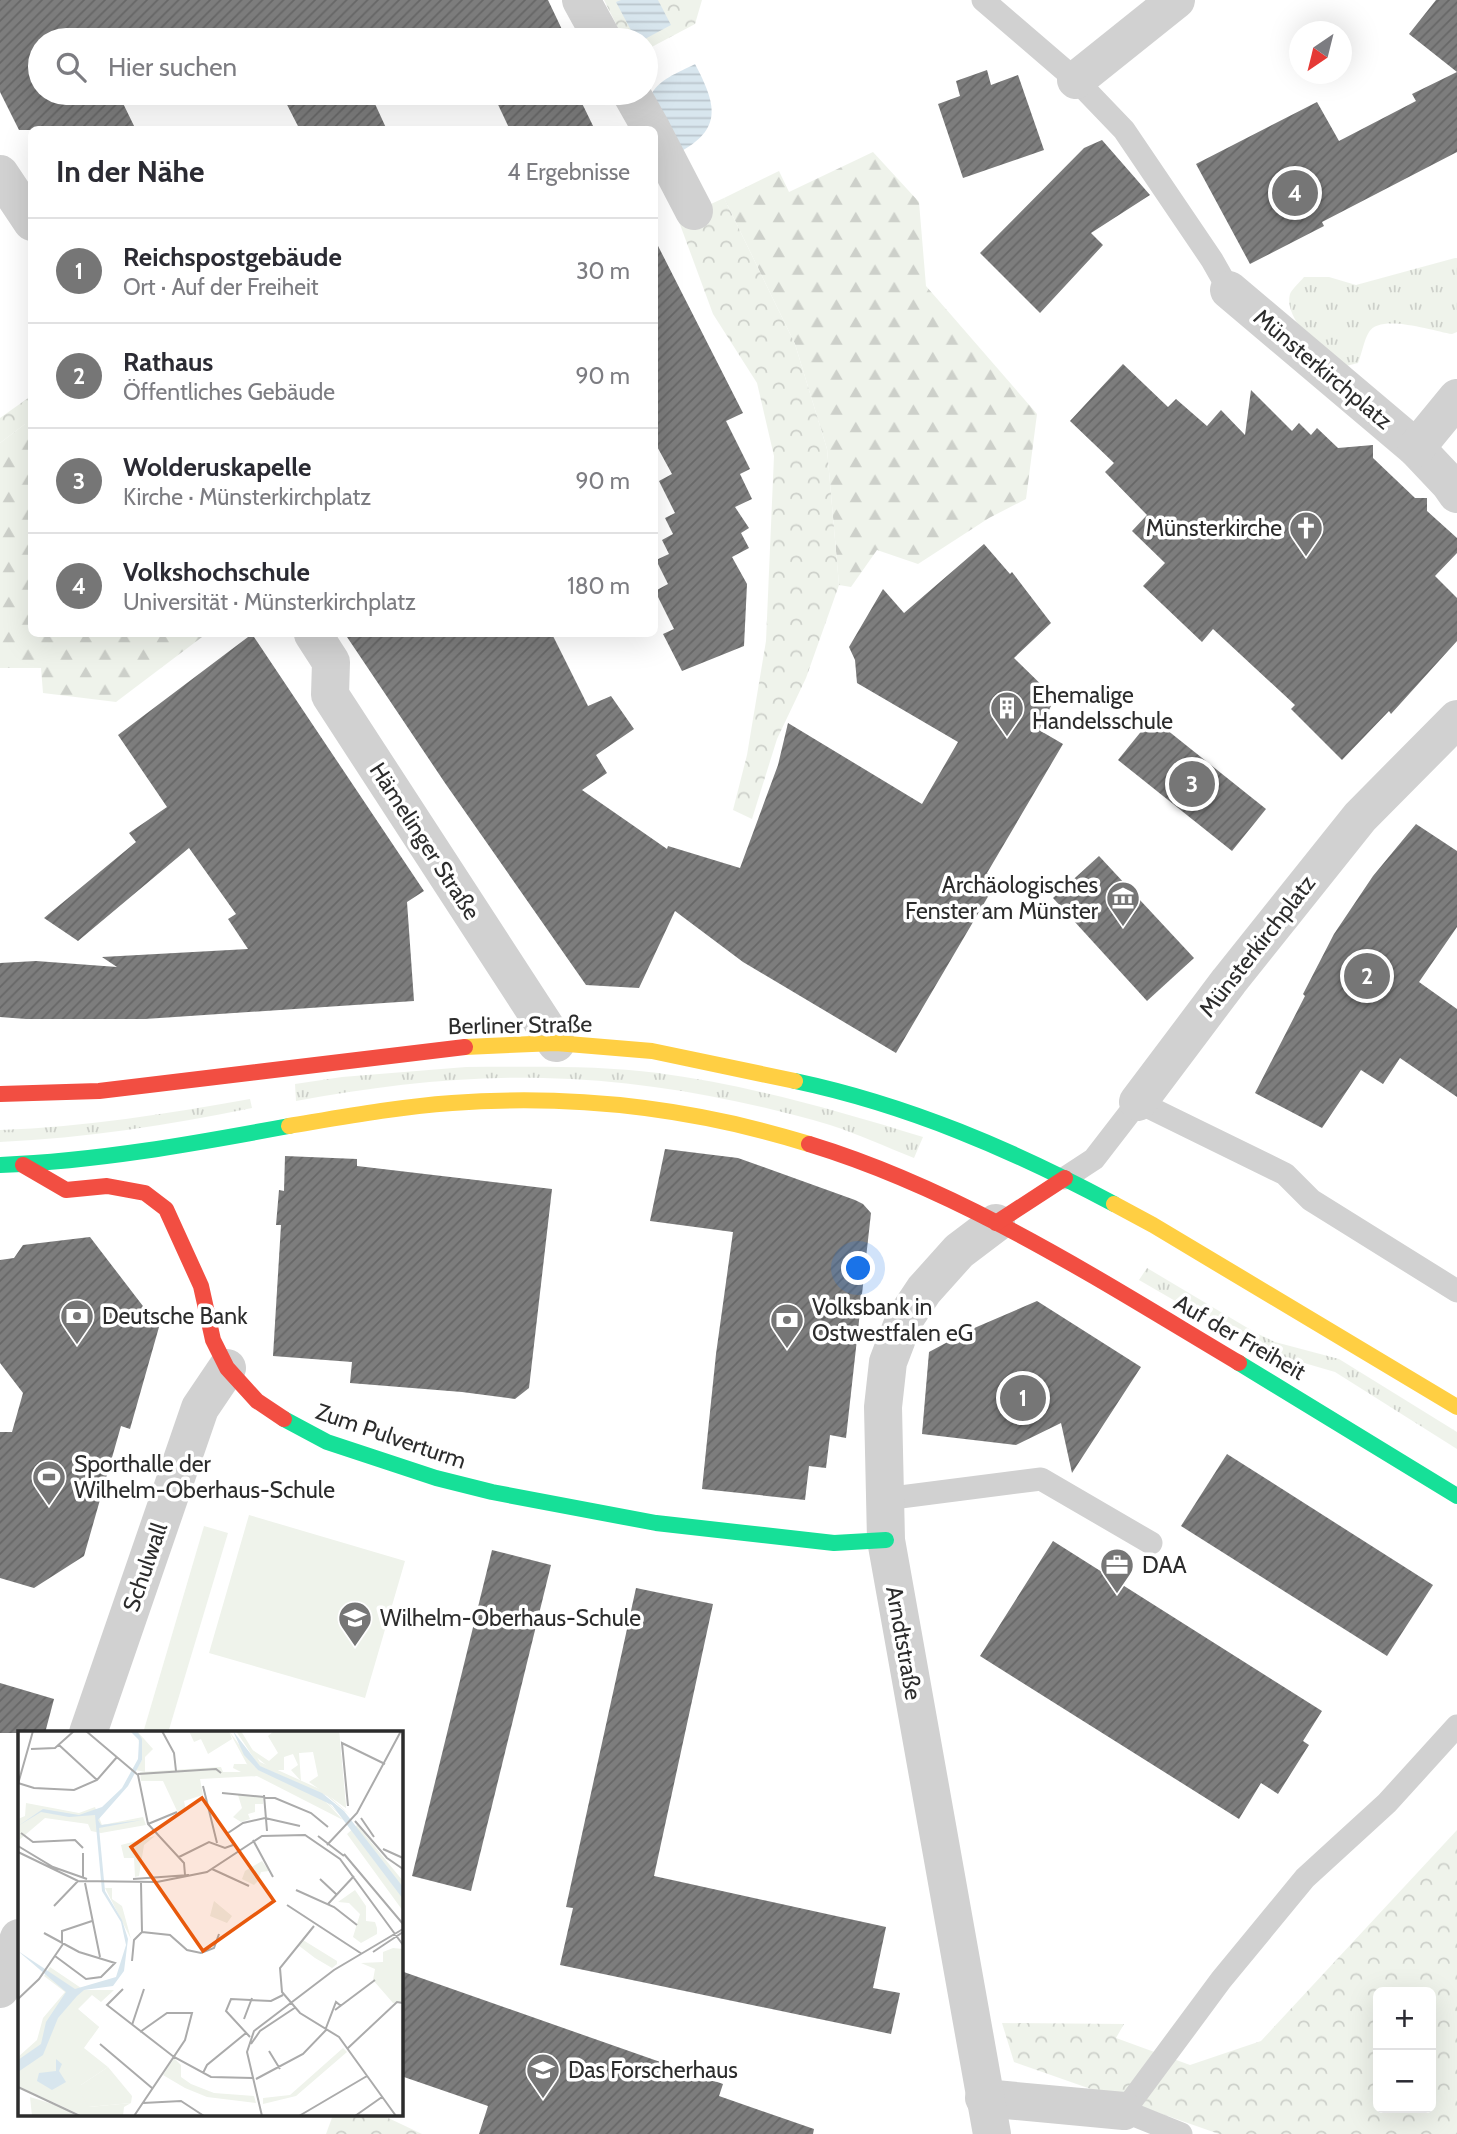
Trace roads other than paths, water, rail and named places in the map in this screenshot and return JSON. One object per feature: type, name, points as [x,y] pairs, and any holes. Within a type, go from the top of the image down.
[{"type":"main road","name":"Berliner Straße","points":[[0,1094],[99,1091],[454,1048],[556,1043],[652,1051],[845,1092],[942,1123],[1065,1178]]},
{"type":"main road","points":[[0,1165],[151,1153],[349,1115],[450,1103],[558,1101],[673,1110],[815,1145],[915,1182],[996,1223],[1065,1178],[1153,1225],[1457,1407]]},
{"type":"main road","name":"Zum Pulverturm","points":[[23,1165],[66,1190],[107,1186],[145,1193],[166,1209],[201,1286],[213,1340],[227,1368],[257,1401],[293,1425],[327,1442],[383,1462],[481,1489],[603,1514],[834,1543],[886,1540]]},
{"type":"main road","name":"Auf der Freiheit","points":[[996,1223],[1298,1397],[1457,1496]]},
{"type":"street","points":[[581,0],[596,28]]},
{"type":"street","points":[[1076,80],[1176,0]]},
{"type":"street","points":[[638,105],[650,126]]},
{"type":"street","points":[[658,142],[694,212]]},
{"type":"street","points":[[0,174],[28,216]]},
{"type":"street","name":"Münsterkirchplatz","points":[[1229,290],[1416,448],[1457,495]]},
{"type":"street","points":[[1416,448],[1457,398]]},
{"type":"street","name":"Hämelinger Straße","points":[[315,637],[331,662],[330,695],[556,1043]]},
{"type":"street","name":"Münsterkirchplatz","points":[[1139,1102],[1229,981],[1360,817],[1457,719]]},
{"type":"street","name":"Arndtstraße","points":[[996,1223],[959,1251],[925,1290],[904,1320],[888,1362],[883,1407],[886,1540],[988,2116],[1125,2111]]},
{"type":"street","name":"Schulwall","points":[[90,1731],[200,1408],[227,1368]]},
{"type":"street","points":[[0,1989],[18,1941]]},
{"type":"lane","points":[[983,0],[1076,80],[1125,130],[1229,290]]},
{"type":"lane","points":[[1139,1102],[1285,1174],[1311,1200],[1457,1291]]},
{"type":"lane","name":"Münsterkirchplatz","points":[[1065,1178],[1094,1159],[1139,1102]]},
{"type":"lane","points":[[885,1499],[1041,1479],[1151,1543]]},
{"type":"lane","points":[[1181,2134],[1125,2111],[1221,1980],[1305,1878],[1387,1803],[1457,1726]]},
{"type":"place","name":"Volkshochschule","points":[[1295,193]]},
{"type":"place","name":"Münsterkirche","points":[[1306,558]]},
{"type":"place","name":"Ehemalige Handelsschule","points":[[1007,738]]},
{"type":"place","name":"Wolderuskapelle","points":[[1192,784]]},
{"type":"place","name":"Archäologisches Fenster am Münster","points":[[1123,928]]},
{"type":"place","name":"Rathaus","points":[[1367,976]]},
{"type":"place","name":"Deutsche Bank","points":[[77,1346]]},
{"type":"place","name":"Volksbank in Ostwestfalen eG","points":[[787,1350]]},
{"type":"place","name":"Reichspostgebäude","points":[[1023,1398]]},
{"type":"place","name":"Sporthalle der Wilhelm-Oberhaus-Schule","points":[[49,1507]]},
{"type":"place","name":"DAA","points":[[1117,1595]]},
{"type":"place","name":"Wilhelm-Oberhaus-Schule","points":[[355,1648]]},
{"type":"place","name":"Das Forscherhaus","points":[[543,2100]]}]
